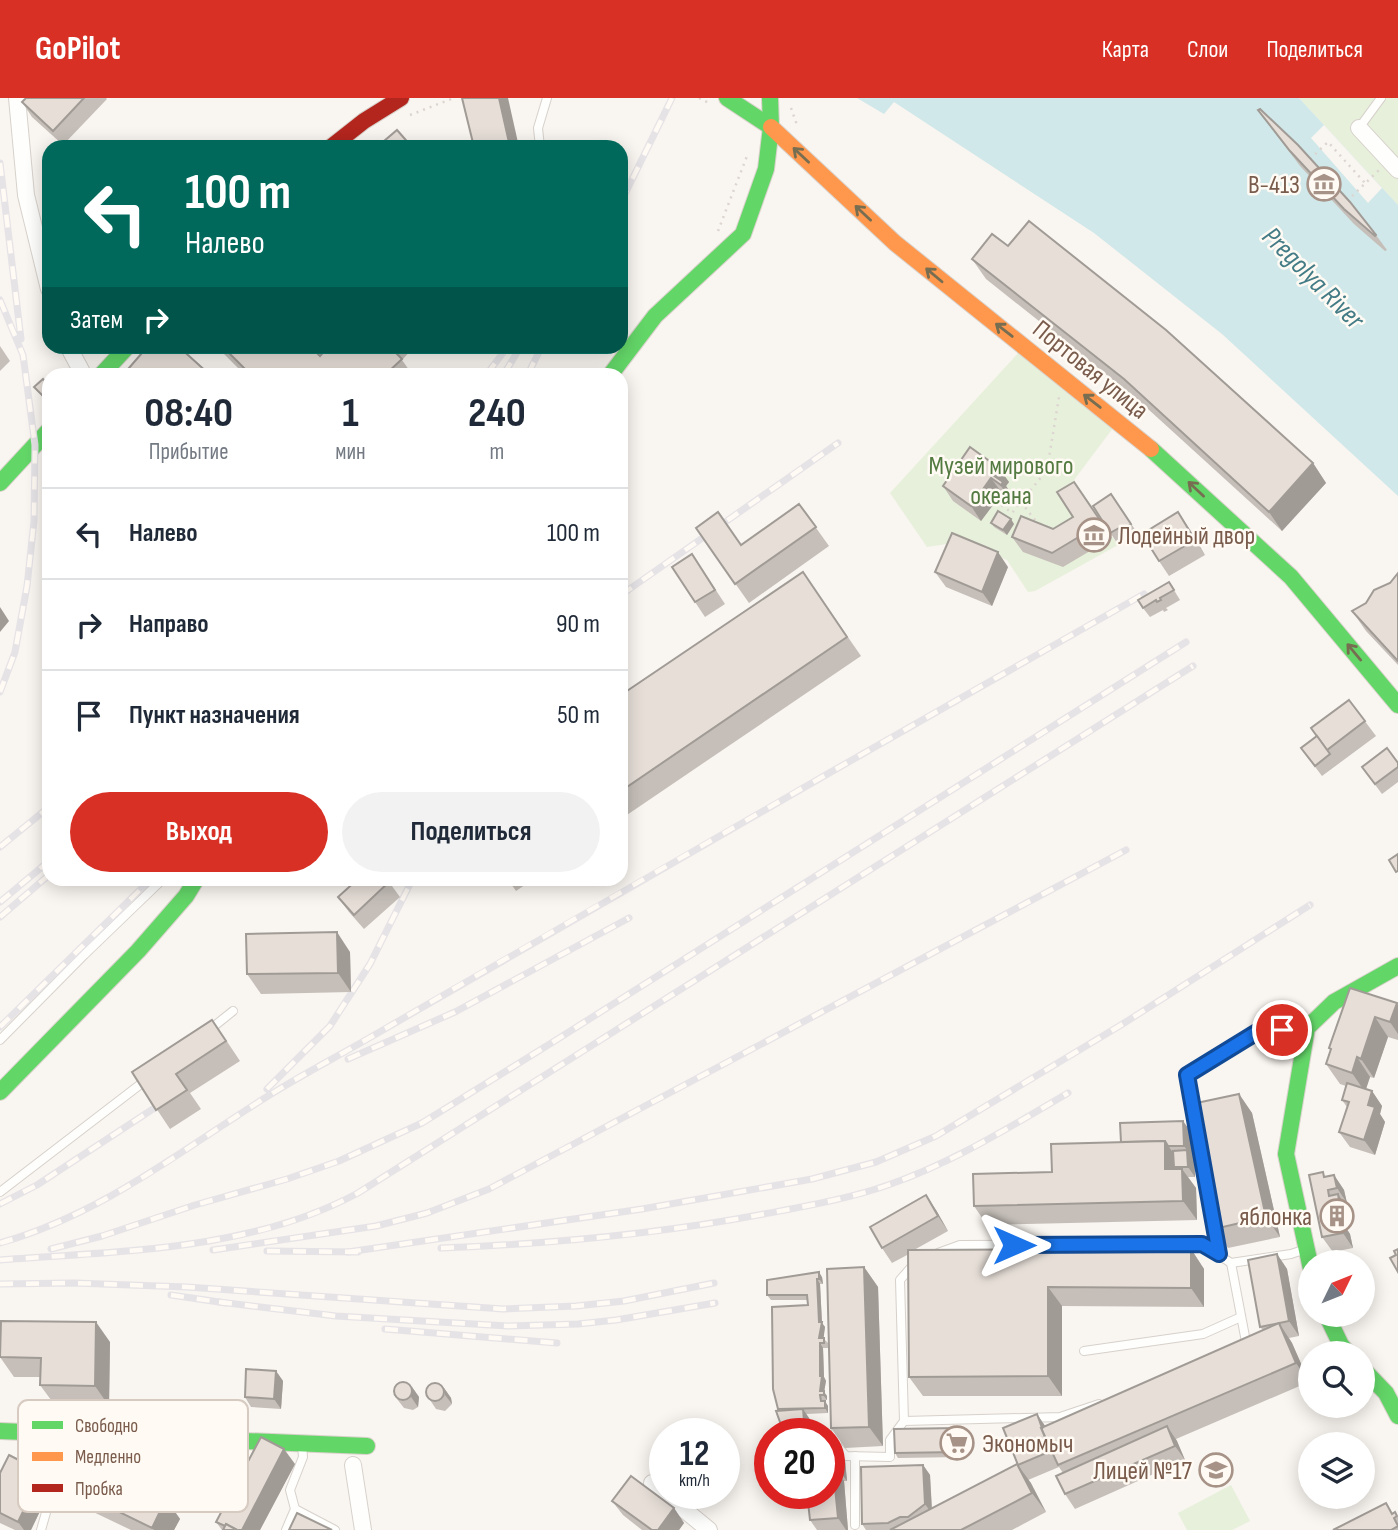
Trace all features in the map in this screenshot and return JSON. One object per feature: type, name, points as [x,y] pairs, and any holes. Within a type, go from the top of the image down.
[{"type":"main road","points":[[342,140],[401,98]]},
{"type":"main road","points":[[628,352],[655,316],[743,234],[766,169],[771,127],[770,98]]},
{"type":"main road","name":"Портовая улица","points":[[722,103],[771,127],[895,243],[1170,465],[1292,577],[1398,705]]},
{"type":"main road","points":[[108,368],[121,354]]},
{"type":"main road","points":[[616,368],[626,354]]},
{"type":"main road","points":[[0,483],[42,438]]},
{"type":"main road","points":[[0,1092],[138,951],[192,886]]},
{"type":"main road","points":[[1306,1249],[1286,1154],[1307,1028],[1334,1002],[1398,967]]},
{"type":"main road","points":[[1375,1378],[1392,1391],[1398,1416]]},
{"type":"main road","points":[[0,1431],[18,1432]]},
{"type":"main road","points":[[248,1440],[367,1446]]},
{"type":"street","points":[[17,98],[26,195],[42,260]]},
{"type":"street","points":[[1359,128],[1394,166]]},
{"type":"street","points":[[353,1465],[363,1530]]},
{"type":"street","points":[[681,1509],[702,1528]]},
{"type":"lane","points":[[539,140],[538,128],[547,98]]},
{"type":"lane","points":[[1359,128],[1381,98]]},
{"type":"lane","points":[[0,1040],[156,886]]},
{"type":"lane","points":[[201,1036],[233,1011]]},
{"type":"lane","points":[[1196,1127],[1187,1075],[1257,1032],[1307,1028]]},
{"type":"lane","points":[[0,1192],[158,1070]]},
{"type":"lane","points":[[1212,1216],[1219,1254]]},
{"type":"lane","points":[[845,1455],[890,1457],[890,1440],[904,1420],[900,1280],[915,1262],[960,1245],[1202,1244],[1231,1264],[1248,1354]]},
{"type":"lane","points":[[1231,1264],[1306,1249]]},
{"type":"lane","points":[[1084,1351],[1203,1334],[1241,1317]]},
{"type":"lane","points":[[904,1420],[1060,1417],[1110,1400]]},
{"type":"lane","points":[[286,1530],[295,1509],[290,1490],[303,1457],[301,1442]]},
{"type":"lane","points":[[855,1456],[856,1525]]},
{"type":"lane","points":[[295,1509],[335,1530]]},
{"type":"lane","points":[[41,1530],[46,1512]]},
{"type":"path","points":[[405,117],[454,98]]},
{"type":"path","points":[[699,98],[722,103]]},
{"type":"path","points":[[1309,160],[1328,142],[1365,183]]},
{"type":"path","points":[[713,242],[751,147]]},
{"type":"path","points":[[1347,201],[1365,183],[1394,166]]},
{"type":"path","points":[[996,501],[1012,513],[1047,470],[1062,377]]},
{"type":"path","points":[[1021,502],[1043,530]]},
{"type":"green space","points":[[1299,98],[1398,98],[1398,205]]},
{"type":"green space","name":"Музей мирового океана","points":[[1020,351],[1113,428],[1074,480],[1118,545],[1035,591],[1028,592],[1007,560],[960,542],[927,547],[890,493]]},
{"type":"green space","points":[[1231,1485],[1250,1521],[1232,1530],[1187,1530],[1178,1513]]},
{"type":"water","name":"Pregolya River","points":[[857,98],[1299,98],[1398,205],[1398,496],[1222,334],[1094,233],[894,102],[884,114]]},
{"type":"pier","points":[[1324,125],[1382,188],[1368,203],[1311,138]]},
{"type":"building","points":[[26,98],[84,98],[53,131],[22,102]]},
{"type":"building","points":[[462,98],[499,98],[508,140],[472,140]]},
{"type":"building","name":"B-413","points":[[1258,110],[1298,145],[1350,202],[1375,236],[1344,209],[1290,151]]},
{"type":"building","points":[[397,130],[406,140],[385,140]]},
{"type":"building","points":[[1029,221],[1166,330],[1313,463],[1269,512],[1124,379],[972,259],[992,234],[1008,246]]},
{"type":"building","points":[[141,354],[187,354],[202,368],[129,368]]},
{"type":"building","points":[[230,354],[397,354],[402,359],[392,368],[244,368]]},
{"type":"building","points":[[42,380],[42,395],[34,387]]},
{"type":"building","points":[[970,447],[999,468],[993,475],[1003,482],[1001,485],[991,478],[971,506],[943,486]]},
{"type":"building","points":[[1074,482],[1102,523],[1052,553],[1012,537],[1021,516],[1053,529],[1073,517],[1057,492]]},
{"type":"building","points":[[1111,494],[1131,524],[1121,531],[1119,528],[1110,533],[1093,506]]},
{"type":"building","points":[[799,504],[816,527],[735,584],[696,528],[718,512],[741,545]]},
{"type":"building","points":[[998,511],[1011,519],[1003,530],[991,523]]},
{"type":"building","points":[[1178,512],[1195,540],[1159,561],[1142,534]]},
{"type":"building","points":[[952,533],[998,552],[982,592],[935,572]]},
{"type":"building","points":[[692,554],[715,590],[695,602],[672,567]]},
{"type":"building","points":[[803,572],[847,637],[628,786],[628,690]]},
{"type":"building","points":[[1398,573],[1398,661],[1352,611],[1366,603],[1374,590],[1390,583]]},
{"type":"building","points":[[1169,582],[1174,590],[1160,598],[1161,600],[1143,608],[1138,600]]},
{"type":"building","points":[[1349,700],[1365,721],[1327,750],[1311,728]]},
{"type":"building","points":[[1317,736],[1330,754],[1315,766],[1301,748]]},
{"type":"building","points":[[1387,748],[1398,767],[1375,784],[1362,767]]},
{"type":"building","points":[[1398,854],[1398,871],[1396,872],[1389,860]]},
{"type":"building","points":[[350,886],[385,886],[354,915],[338,897]]},
{"type":"building","points":[[337,932],[338,973],[247,974],[246,934]]},
{"type":"building","points":[[1350,988],[1397,1003],[1390,1022],[1375,1017],[1361,1059],[1357,1057],[1352,1073],[1326,1064]]},
{"type":"building","points":[[212,1020],[226,1041],[176,1074],[187,1090],[156,1110],[132,1072]]},
{"type":"building","points":[[1347,1083],[1372,1091],[1368,1105],[1375,1107],[1364,1140],[1339,1132],[1349,1102],[1342,1100]]},
{"type":"building","points":[[1239,1094],[1266,1217],[1214,1229],[1187,1105]]},
{"type":"building","points":[[1183,1121],[1184,1146],[1168,1146],[1165,1141],[1121,1142],[1120,1123]]},
{"type":"building","points":[[1165,1141],[1165,1169],[1182,1169],[1183,1201],[974,1206],[973,1174],[1052,1172],[1051,1144]]},
{"type":"building","points":[[1187,1150],[1188,1167],[1174,1167],[1173,1151]]},
{"type":"building","points":[[1323,1172],[1324,1177],[1334,1175],[1337,1188],[1328,1190],[1329,1196],[1338,1194],[1340,1207],[1330,1209],[1332,1221],[1340,1219],[1343,1233],[1322,1237],[1309,1175]]},
{"type":"building","points":[[926,1195],[938,1216],[882,1248],[870,1227]]},
{"type":"building","points":[[1191,1249],[1191,1288],[1048,1287],[1048,1376],[909,1377],[908,1250]]},
{"type":"building","points":[[1398,1249],[1398,1272],[1390,1258],[1396,1255],[1394,1251]]},
{"type":"building","points":[[1277,1254],[1289,1321],[1260,1327],[1248,1260]]},
{"type":"building","points":[[864,1267],[869,1427],[845,1428],[845,1418],[831,1418],[827,1269]]},
{"type":"building","points":[[819,1272],[819,1322],[822,1322],[819,1338],[824,1338],[824,1343],[820,1343],[820,1391],[824,1391],[824,1395],[820,1395],[821,1401],[825,1401],[825,1408],[778,1409],[773,1389],[772,1307],[808,1305],[807,1295],[767,1295],[767,1280]]},
{"type":"building","points":[[1,1321],[96,1322],[95,1386],[40,1385],[41,1358],[0,1357]]},
{"type":"building","points":[[1279,1323],[1296,1363],[1058,1465],[1041,1428]]},
{"type":"building","points":[[246,1369],[276,1371],[274,1399],[245,1397]]},
{"type":"building","points":[[403,1382],[409,1385],[412,1391],[409,1397],[403,1400],[397,1397],[394,1391],[397,1385]]},
{"type":"building","points":[[435,1383],[441,1386],[444,1392],[441,1398],[435,1401],[429,1398],[426,1392],[429,1386]]},
{"type":"building","points":[[803,1409],[804,1418],[779,1418],[776,1411]]},
{"type":"building","points":[[1037,1414],[1051,1451],[1018,1465],[1003,1428]]},
{"type":"building","points":[[1167,1426],[1175,1446],[1065,1494],[1056,1476]]},
{"type":"building","points":[[957,1428],[958,1452],[895,1453],[894,1429]]},
{"type":"building","points":[[261,1437],[284,1449],[242,1530],[237,1530],[216,1522],[221,1512],[248,1512],[248,1462]]},
{"type":"building","points":[[9,1455],[18,1460],[18,1512],[23,1512],[18,1522],[0,1513],[0,1473]]},
{"type":"building","points":[[1017,1464],[1032,1493],[961,1530],[890,1530]]},
{"type":"building","points":[[923,1465],[925,1504],[908,1517],[900,1517],[888,1523],[862,1524],[861,1467]]},
{"type":"building","points":[[631,1476],[649,1489],[649,1509],[673,1509],[658,1530],[652,1530],[612,1501]]},
{"type":"building","points":[[1386,1503],[1392,1514],[1395,1512],[1397,1516],[1394,1518],[1398,1526],[1391,1530],[1333,1530],[1375,1509]]},
{"type":"building","points":[[809,1509],[837,1509],[838,1518],[810,1520]]},
{"type":"building","points":[[119,1512],[160,1512],[152,1528]]},
{"type":"building","points":[[297,1513],[332,1530],[289,1530]]},
{"type":"building","points":[[226,1524],[237,1530],[223,1530]]},
{"type":"railway","points":[[628,188],[672,98]]},
{"type":"railway","points":[[0,163],[21,339]]},
{"type":"railway","points":[[0,300],[23,355],[35,445],[34,521],[27,586],[15,652],[0,692]]},
{"type":"railway","points":[[492,368],[502,354]]},
{"type":"railway","points":[[508,368],[516,354]]},
{"type":"railway","points":[[531,368],[538,354]]},
{"type":"railway","points":[[628,590],[838,443]]},
{"type":"railway","points":[[0,1243],[70,1217],[135,1182],[296,1079],[1144,594]]},
{"type":"railway","points":[[51,1249],[287,1179],[339,1161],[422,1123],[1186,642]]},
{"type":"railway","points":[[0,1260],[138,1250],[229,1237],[273,1227],[317,1212],[358,1193],[1193,666]]},
{"type":"railway","points":[[0,847],[42,813]]},
{"type":"railway","points":[[213,1250],[376,1226],[427,1213],[489,1189],[1126,850]]},
{"type":"railway","points":[[0,902],[42,867]]},
{"type":"railway","points":[[0,917],[42,881]]},
{"type":"railway","points":[[0,1027],[144,886]]},
{"type":"railway","points":[[267,1089],[330,1026],[370,964],[409,886]]},
{"type":"railway","points":[[348,1252],[642,1209],[812,1179],[876,1162],[936,1136],[1121,1025],[1310,905]]},
{"type":"railway","points":[[348,1059],[455,1012],[629,918]]},
{"type":"railway","points":[[441,1248],[563,1241],[644,1232],[724,1221],[842,1198],[888,1185],[935,1166],[980,1144],[1068,1093]]},
{"type":"railway","points":[[0,1204],[37,1185],[156,1107]]},
{"type":"railway","points":[[267,1251],[358,1252]]},
{"type":"railway","points":[[0,1284],[74,1283],[187,1287],[503,1309],[624,1301],[714,1283]]},
{"type":"railway","points":[[171,1295],[226,1303]]},
{"type":"railway","points":[[219,1302],[336,1316],[508,1326],[616,1320],[715,1303]]},
{"type":"railway","points":[[385,1329],[557,1343]]},
{"type":"traffic: fast","points":[[727,98],[771,127]]},
{"type":"traffic: fast","points":[[628,352],[655,316],[743,234],[766,169],[771,127],[770,98]]},
{"type":"traffic: fast","points":[[108,368],[121,354]]},
{"type":"traffic: fast","points":[[616,368],[626,354]]},
{"type":"traffic: fast","points":[[0,483],[42,438]]},
{"type":"traffic: fast","points":[[1151,449],[1291,577],[1398,705]]},
{"type":"traffic: fast","points":[[0,1092],[138,951],[192,886]]},
{"type":"traffic: fast","points":[[1307,1250],[1286,1154],[1307,1028],[1334,1002],[1398,966]]},
{"type":"traffic: fast","points":[[1332,1327],[1339,1341]]},
{"type":"traffic: fast","points":[[1375,1382],[1386,1393],[1398,1416]]},
{"type":"traffic: fast","points":[[0,1431],[18,1432]]},
{"type":"traffic: fast","points":[[248,1441],[367,1446]]},
{"type":"traffic: slow","points":[[771,127],[895,243],[1151,449]]},
{"type":"traffic: jam","points":[[340,140],[401,98]]},
{"type":"place","name":"B-413","points":[[1324,184]]},
{"type":"place","name":"Лодейный двор","points":[[1094,535]]},
{"type":"place","name":"яблонка","points":[[1337,1216]]},
{"type":"place","name":"Экономыч","points":[[957,1443]]},
{"type":"place","name":"Лицей №17","points":[[1216,1470]]},
{"type":"route","points":[[1014,1245],[1202,1244],[1219,1254],[1187,1075],[1257,1032],[1282,1030]]}]
